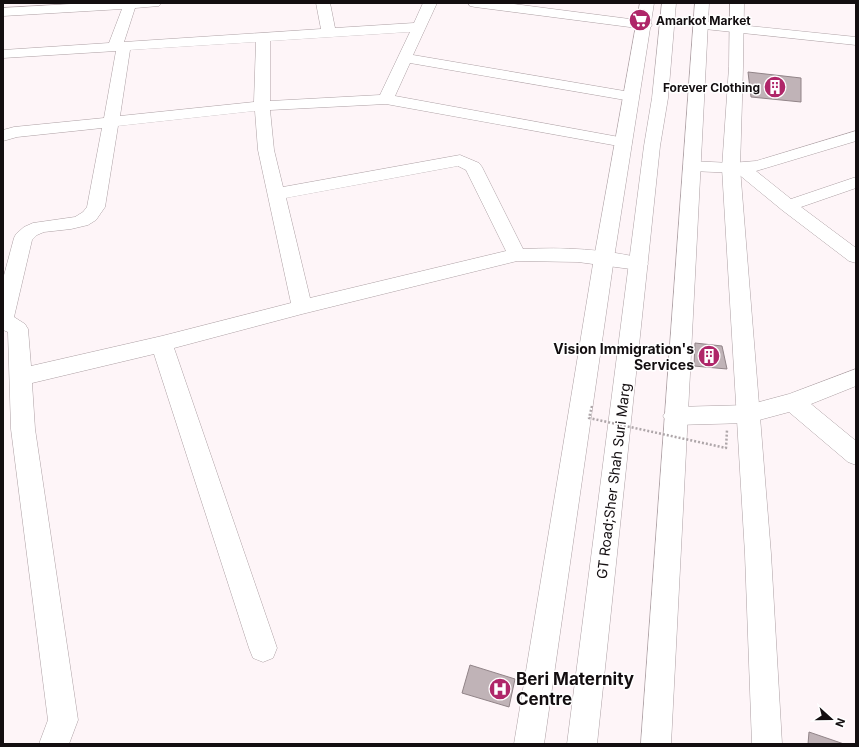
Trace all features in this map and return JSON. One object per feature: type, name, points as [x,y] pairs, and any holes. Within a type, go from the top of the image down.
[{"type":"street","points":[[3,12],[154,3]]},
{"type":"street","points":[[324,3],[329,33]]},
{"type":"street","points":[[386,99],[430,3]]},
{"type":"street","points":[[475,3],[645,25]]},
{"type":"street","points":[[529,744],[604,258],[631,96],[645,25],[647,3]]},
{"type":"street","name":"GT Road;Sher Shah Suri Marg","points":[[582,744],[652,146],[660,98],[669,3]]},
{"type":"street","points":[[656,744],[675,416],[702,3]]},
{"type":"street","points":[[737,3],[736,168],[748,414],[758,554],[766,744]]},
{"type":"street","points":[[54,744],[63,720],[23,429],[18,329],[12,324],[3,320],[23,238],[27,232],[33,228],[79,222],[93,214],[96,207],[112,123],[119,46],[130,4]]},
{"type":"street","points":[[700,25],[856,41]]},
{"type":"street","points":[[3,54],[418,27]]},
{"type":"street","points":[[263,38],[262,106],[266,150],[302,306]]},
{"type":"street","points":[[405,58],[631,96]]},
{"type":"street","points":[[3,136],[14,132],[112,123],[262,106],[386,99],[624,142]]},
{"type":"street","points":[[691,166],[736,168],[764,164],[856,136]]},
{"type":"street","points":[[276,194],[460,160],[473,167],[517,255]]},
{"type":"street","points":[[736,168],[856,257]]},
{"type":"street","points":[[788,206],[856,182]]},
{"type":"street","points":[[20,377],[162,344],[302,306],[517,255],[543,254],[604,258],[638,264]]},
{"type":"street","points":[[162,344],[263,648]]},
{"type":"street","points":[[675,416],[748,414],[793,402],[856,377]]},
{"type":"street","points":[[793,402],[856,456]]},
{"type":"path","points":[[592,406],[589,418],[726,448],[727,430]]},
{"type":"building","name":"Forever Clothing","points":[[748,72],[801,78],[801,102],[751,97]]},
{"type":"building","name":"Vision Immigration's Services","points":[[695,343],[722,346],[727,369],[694,366]]},
{"type":"building","points":[[470,665],[515,679],[509,707],[462,693]]},
{"type":"building","points":[[809,732],[844,744],[808,744]]},
{"type":"place","name":"Amarkot Market","points":[[640,20]]},
{"type":"place","name":"Forever Clothing","points":[[775,87]]},
{"type":"place","name":"Vision Immigration's Services","points":[[709,356]]},
{"type":"place","name":"Beri Maternity Centre","points":[[500,689]]}]
